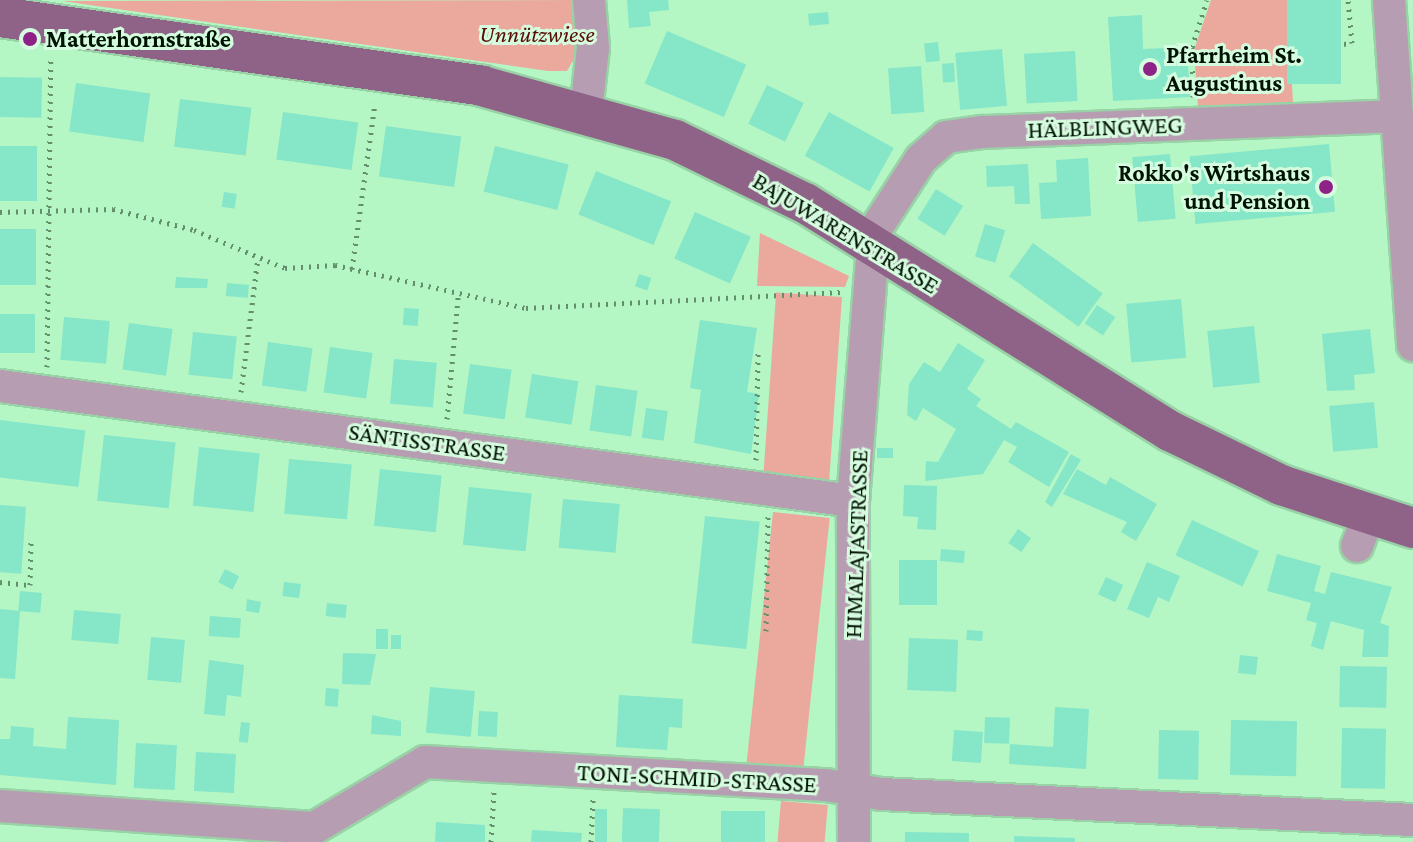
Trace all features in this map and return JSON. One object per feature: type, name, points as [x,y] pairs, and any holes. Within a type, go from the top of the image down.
[{"type":"main road","name":"BAJUWARENSTRASSE","points":[[0,17],[482,86],[586,112],[737,168],[873,246],[1170,431],[1281,485],[1363,530],[1413,528]]},
{"type":"street","points":[[586,112],[593,48],[589,0]]},
{"type":"street","points":[[1389,0],[1397,116],[1408,196],[1413,345]]},
{"type":"street","name":"HÄLBLINGWEG","points":[[873,246],[877,227],[921,159],[946,137],[1397,116]]},
{"type":"street","name":"HIMALAJASTRASSE","points":[[854,842],[853,501],[873,246]]},
{"type":"street","name":"SÄNTISSTRASSE","points":[[0,386],[853,501]]},
{"type":"street","name":"TONI-SCHMID-STRASSE","points":[[0,806],[314,828],[425,762],[1413,820]]},
{"type":"path","points":[[1180,102],[1193,102],[1192,47],[1207,0]]},
{"type":"path","points":[[1348,0],[1352,43]]},
{"type":"path","points":[[1344,44],[1364,42]]},
{"type":"path","points":[[47,392],[51,53]]},
{"type":"path","points":[[352,269],[376,99]]},
{"type":"path","points":[[0,212],[48,214],[113,209],[194,230],[285,268],[352,269],[458,297],[526,308],[854,291]]},
{"type":"path","points":[[238,417],[258,258]]},
{"type":"path","points":[[445,444],[458,297]]},
{"type":"path","points":[[758,351],[762,398],[766,631]]},
{"type":"path","points":[[0,582],[30,585],[31,540]]},
{"type":"path","points":[[491,842],[494,781]]},
{"type":"path","points":[[591,842],[594,786]]},
{"type":"green space","name":"Unnützwiese","points":[[574,0],[577,54],[567,71],[548,71],[62,1]]},
{"type":"green space","points":[[1211,0],[1287,0],[1293,102],[1198,107],[1194,50]]},
{"type":"green space","points":[[760,233],[849,276],[845,287],[757,286]]},
{"type":"green space","points":[[776,292],[842,297],[829,480],[763,475]]},
{"type":"green space","points":[[773,512],[830,518],[803,769],[747,763]]},
{"type":"green space","points":[[781,801],[828,805],[825,842],[777,842]]},
{"type":"building","points":[[627,0],[668,0],[669,10],[649,12],[651,26],[629,28]]},
{"type":"building","points":[[1287,0],[1341,0],[1341,84],[1287,84]]},
{"type":"building","points":[[828,12],[829,24],[809,26],[808,14]]},
{"type":"building","name":"Pfarrheim St. Augustinus","points":[[1142,15],[1143,49],[1187,47],[1190,97],[1113,101],[1108,17]]},
{"type":"building","points":[[667,31],[746,65],[724,117],[645,83]]},
{"type":"building","points":[[938,42],[940,61],[926,62],[924,43]]},
{"type":"building","points":[[1002,49],[1007,106],[960,110],[955,53]]},
{"type":"building","points":[[1075,51],[1078,101],[1027,104],[1024,54]]},
{"type":"building","points":[[954,63],[955,82],[943,83],[942,64]]},
{"type":"building","points":[[921,66],[924,112],[891,114],[888,68]]},
{"type":"building","points":[[0,77],[42,78],[41,118],[0,117]]},
{"type":"building","points":[[76,83],[150,93],[143,142],[69,132]]},
{"type":"building","points":[[767,85],[804,103],[785,142],[748,124]]},
{"type":"building","points":[[180,99],[251,108],[246,155],[174,147]]},
{"type":"building","points":[[283,112],[358,123],[352,170],[276,160]]},
{"type":"building","points":[[829,112],[894,148],[869,192],[805,156]]},
{"type":"building","points":[[386,126],[461,137],[454,187],[379,177]]},
{"type":"building","points":[[1329,144],[1335,212],[1195,224],[1190,156]]},
{"type":"building","points":[[0,146],[37,146],[37,201],[0,201]]},
{"type":"building","points":[[495,146],[569,164],[557,210],[484,192]]},
{"type":"building","points":[[1170,154],[1176,219],[1138,222],[1132,157]]},
{"type":"building","points":[[1088,158],[1091,216],[1041,219],[1039,183],[1057,182],[1056,160]]},
{"type":"building","points":[[1028,164],[1030,204],[1015,204],[1014,186],[987,187],[986,166]]},
{"type":"building","points":[[596,171],[671,201],[653,245],[578,215]]},
{"type":"building","points":[[936,189],[963,206],[945,236],[917,219]]},
{"type":"building","points":[[224,192],[237,194],[234,209],[222,207]]},
{"type":"building","points":[[695,212],[751,237],[730,283],[674,259]]},
{"type":"building","points":[[985,224],[1005,230],[995,263],[975,257]]},
{"type":"building","points":[[0,229],[36,229],[36,285],[0,285]]},
{"type":"building","points":[[1033,243],[1103,294],[1078,327],[1009,276]]},
{"type":"building","points":[[639,274],[651,278],[647,290],[635,286]]},
{"type":"building","points":[[176,277],[208,279],[207,288],[175,288]]},
{"type":"building","points":[[227,283],[249,285],[248,298],[226,296]]},
{"type":"building","points":[[1181,299],[1186,358],[1131,363],[1126,304]]},
{"type":"building","points":[[1097,305],[1115,317],[1103,336],[1085,323]]},
{"type":"building","points":[[404,308],[419,309],[418,326],[403,325]]},
{"type":"building","points":[[0,314],[35,314],[35,353],[0,353]]},
{"type":"building","points":[[64,317],[110,321],[106,364],[60,360]]},
{"type":"building","points":[[700,320],[757,328],[747,392],[759,394],[751,454],[694,443],[701,390],[690,388]]},
{"type":"building","points":[[129,323],[173,329],[166,376],[122,370]]},
{"type":"building","points":[[1254,326],[1260,383],[1213,388],[1207,331]]},
{"type":"building","points":[[1370,329],[1375,373],[1354,375],[1355,390],[1327,391],[1322,334]]},
{"type":"building","points":[[193,332],[237,337],[232,379],[189,375]]},
{"type":"building","points":[[268,342],[313,348],[306,392],[262,386]]},
{"type":"building","points":[[958,343],[985,360],[967,389],[981,399],[976,406],[1011,429],[1016,422],[1069,452],[1049,487],[1008,462],[1017,447],[1004,440],[983,474],[925,481],[926,461],[938,462],[956,429],[923,408],[916,421],[907,415],[909,384],[924,362],[940,372]]},
{"type":"building","points":[[330,347],[373,353],[366,399],[324,393]]},
{"type":"building","points":[[394,359],[437,363],[433,408],[390,404]]},
{"type":"building","points":[[470,364],[512,370],[505,419],[463,414]]},
{"type":"building","points":[[532,374],[578,381],[572,425],[525,417]]},
{"type":"building","points":[[596,385],[638,391],[631,436],[590,431]]},
{"type":"building","points":[[1374,402],[1378,448],[1333,452],[1329,406]]},
{"type":"building","points":[[646,408],[668,411],[664,441],[642,438]]},
{"type":"building","points":[[0,420],[85,430],[78,487],[0,477]]},
{"type":"building","points":[[104,435],[176,443],[169,508],[97,501]]},
{"type":"building","points":[[199,447],[260,453],[253,512],[193,506]]},
{"type":"building","points":[[877,448],[893,448],[893,458],[877,458]]},
{"type":"building","points":[[1071,454],[1081,460],[1052,507],[1045,502]]},
{"type":"building","points":[[289,459],[352,464],[347,519],[284,514]]},
{"type":"building","points":[[380,469],[442,475],[436,532],[374,526]]},
{"type":"building","points":[[1077,469],[1106,485],[1110,477],[1157,504],[1136,541],[1121,532],[1127,522],[1063,494]]},
{"type":"building","points":[[904,485],[937,486],[936,530],[917,529],[918,517],[903,516]]},
{"type":"building","points":[[469,487],[532,494],[526,551],[463,545]]},
{"type":"building","points":[[563,499],[620,504],[616,553],[559,548]]},
{"type":"building","points":[[0,505],[26,507],[21,574],[0,572]]},
{"type":"building","points":[[705,516],[760,522],[746,649],[692,643]]},
{"type":"building","points":[[1192,520],[1259,551],[1243,587],[1176,555]]},
{"type":"building","points":[[1018,529],[1031,538],[1021,552],[1008,543]]},
{"type":"building","points":[[941,549],[965,551],[964,563],[940,561]]},
{"type":"building","points":[[1277,554],[1321,566],[1314,591],[1325,594],[1331,572],[1392,587],[1380,623],[1389,626],[1388,657],[1362,657],[1364,630],[1331,621],[1323,650],[1311,646],[1317,623],[1306,620],[1311,603],[1267,591]]},
{"type":"building","points":[[899,560],[937,560],[937,605],[899,605]]},
{"type":"building","points":[[1147,562],[1180,576],[1169,602],[1158,597],[1149,618],[1127,609]]},
{"type":"building","points":[[225,569],[239,576],[232,590],[218,582]]},
{"type":"building","points":[[1106,577],[1123,585],[1115,602],[1098,594]]},
{"type":"building","points":[[284,582],[301,584],[299,598],[282,596]]},
{"type":"building","points":[[20,591],[42,593],[40,613],[18,611]]},
{"type":"building","points":[[247,599],[261,602],[259,613],[246,611]]},
{"type":"building","points":[[327,603],[347,605],[346,618],[326,616]]},
{"type":"building","points":[[0,609],[20,611],[15,679],[0,678]]},
{"type":"building","points":[[74,610],[121,614],[118,644],[71,640]]},
{"type":"building","points":[[210,616],[241,618],[240,638],[209,636]]},
{"type":"building","points":[[376,629],[388,629],[388,649],[376,649]]},
{"type":"building","points":[[967,630],[983,631],[982,641],[966,640]]},
{"type":"building","points":[[391,635],[401,635],[401,649],[391,649]]},
{"type":"building","points":[[151,637],[185,640],[181,683],[147,680]]},
{"type":"building","points":[[909,638],[958,640],[956,692],[907,690]]},
{"type":"building","points":[[343,653],[376,654],[370,685],[342,684]]},
{"type":"building","points":[[1240,655],[1258,657],[1256,675],[1238,673]]},
{"type":"building","points":[[209,660],[244,665],[241,697],[227,695],[225,716],[204,714]]},
{"type":"building","points":[[1340,666],[1387,667],[1386,708],[1339,707]]},
{"type":"building","points":[[430,687],[475,691],[471,737],[426,733]]},
{"type":"building","points":[[326,688],[339,689],[338,707],[325,706]]},
{"type":"building","points":[[619,695],[683,699],[682,728],[669,727],[667,750],[616,747]]},
{"type":"building","points":[[1055,707],[1089,709],[1086,769],[1009,764],[1010,744],[1053,747]]},
{"type":"building","points":[[479,711],[498,712],[497,737],[478,736]]},
{"type":"building","points":[[372,715],[401,721],[401,736],[371,734]]},
{"type":"building","points":[[68,717],[119,720],[116,785],[0,775],[0,739],[10,739],[11,726],[34,728],[33,746],[66,749]]},
{"type":"building","points":[[985,717],[1010,718],[1009,744],[984,743]]},
{"type":"building","points":[[1231,720],[1297,721],[1296,776],[1230,775]]},
{"type":"building","points":[[241,722],[250,723],[248,743],[239,742]]},
{"type":"building","points":[[1342,728],[1386,729],[1385,789],[1341,788]]},
{"type":"building","points":[[954,730],[983,732],[981,763],[952,761]]},
{"type":"building","points":[[1159,730],[1199,731],[1198,780],[1158,779]]},
{"type":"building","points":[[136,743],[177,745],[175,790],[134,788]]},
{"type":"building","points":[[196,752],[236,754],[234,793],[194,791]]},
{"type":"building","points":[[623,808],[660,809],[659,842],[622,842]]},
{"type":"building","points":[[595,809],[607,809],[607,842],[595,842]]},
{"type":"building","points":[[721,811],[765,811],[765,842],[721,842]]},
{"type":"building","points":[[436,822],[485,825],[485,842],[435,842]]},
{"type":"building","points":[[532,830],[582,833],[581,842],[531,842]]},
{"type":"building","points":[[905,832],[969,833],[969,842],[905,842]]},
{"type":"building","points":[[1014,836],[1075,838],[1075,842],[1014,842]]},
{"type":"place","name":"Matterhornstraße","points":[[30,39]]},
{"type":"place","name":"Pfarrheim St. Augustinus","points":[[1150,69]]},
{"type":"place","name":"Rokko's Wirtshaus und Pension","points":[[1326,187]]}]
